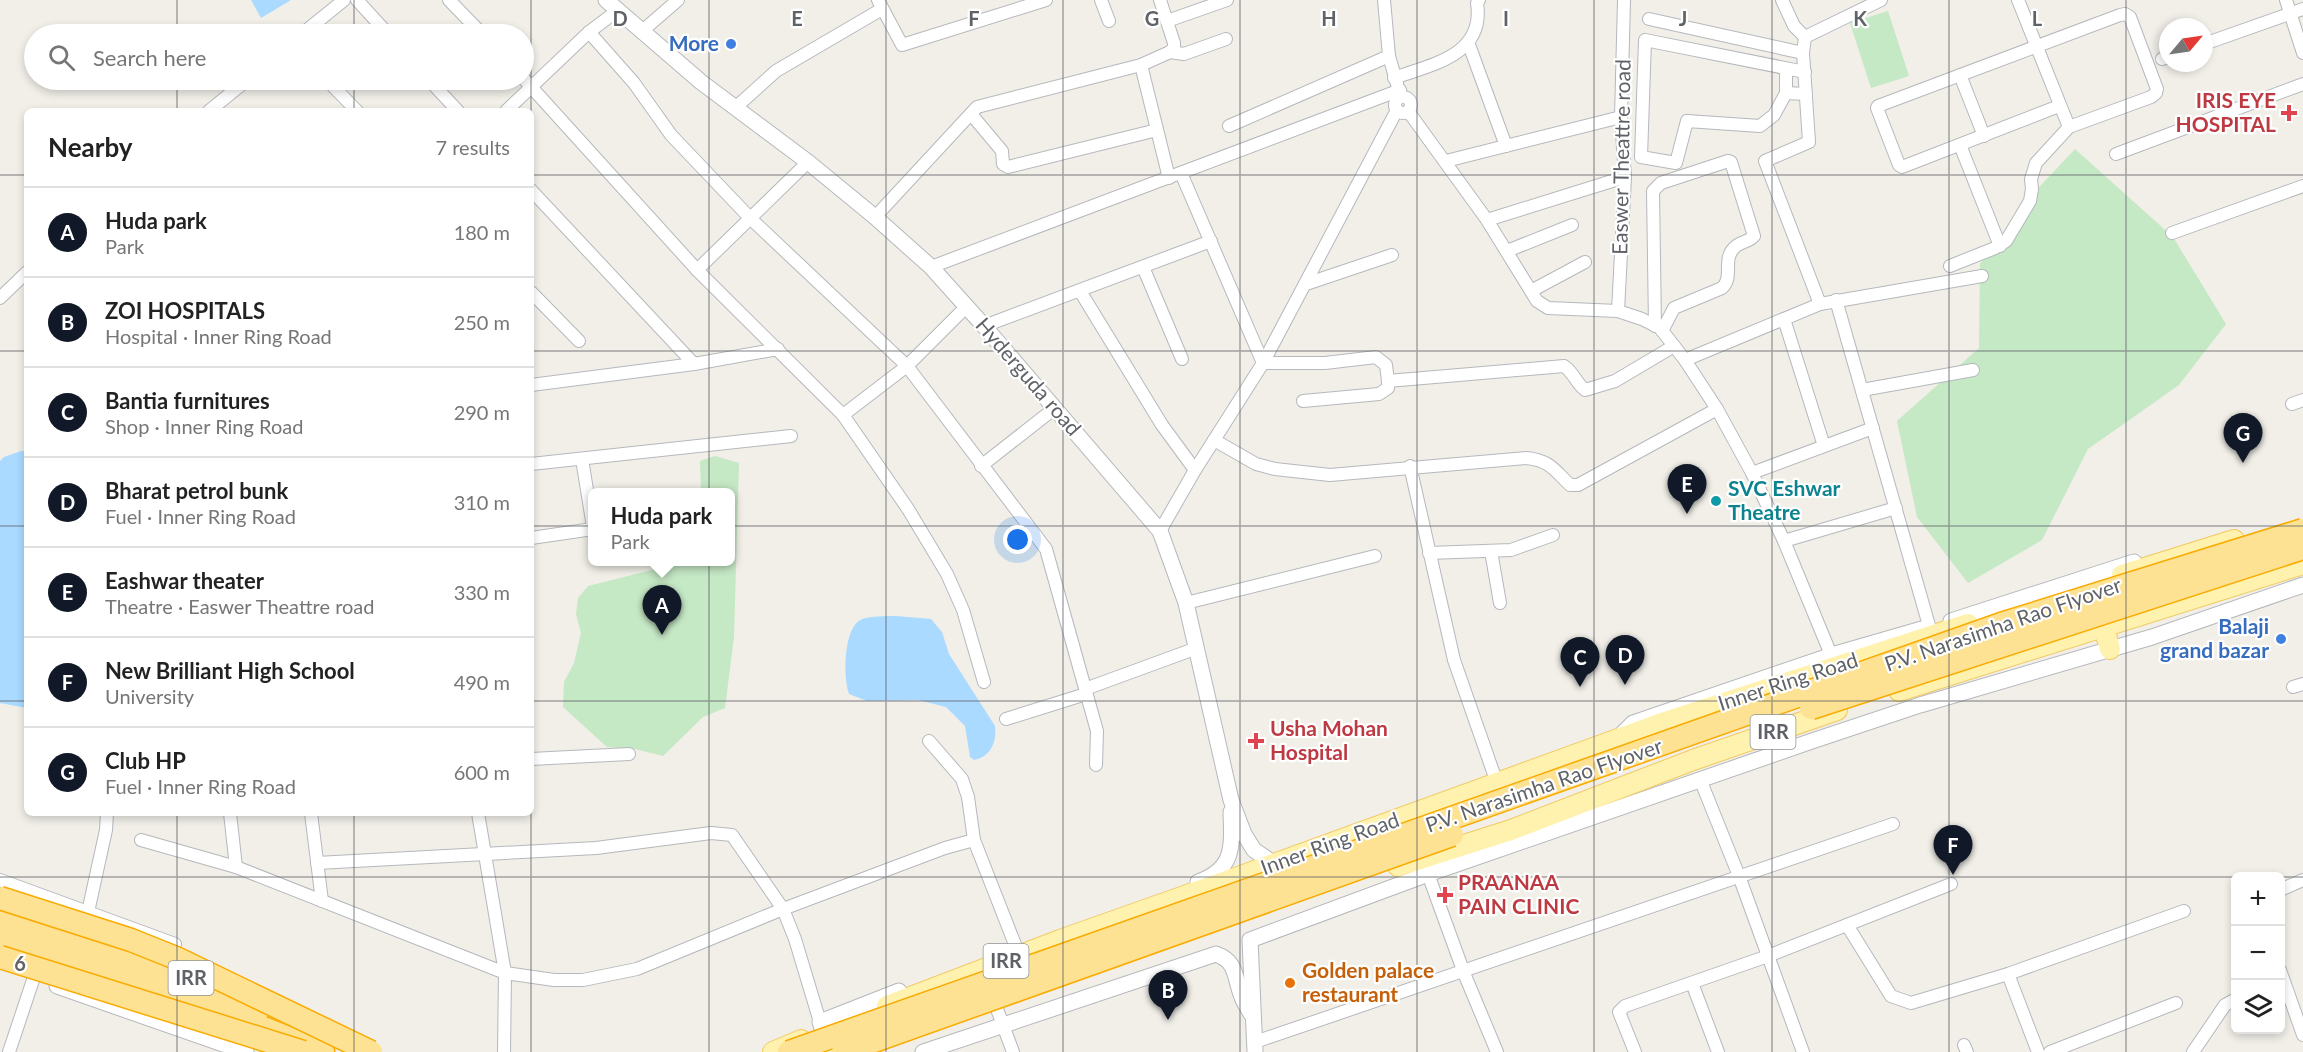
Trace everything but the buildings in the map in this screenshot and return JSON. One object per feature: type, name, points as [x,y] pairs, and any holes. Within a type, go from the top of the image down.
[{"type":"highway","name":"P.V. Narasimha Rao Flyover","points":[[789,1052],[2001,624],[2303,530]]},
{"type":"highway","name":"P.V. Narasimha Rao Flyover","points":[[843,1052],[1803,710],[2303,548]]},
{"type":"highway","points":[[0,898],[131,940],[176,958],[369,1052]]},
{"type":"highway","points":[[0,918],[182,978],[369,1052]]},
{"type":"highway","points":[[0,940],[88,965],[200,1003],[323,1052]]},
{"type":"highway","points":[[0,957],[303,1052]]},
{"type":"main road","name":"Inner Ring Road","points":[[773,1052],[822,1026],[1834,662],[2303,520]]},
{"type":"main road","name":"Inner Ring Road","points":[[871,1052],[1000,1017],[1400,865],[1511,830],[1693,760],[1846,707],[2303,564]]},
{"type":"main road","points":[[2103,628],[2110,649]]},
{"type":"main road","name":"IRR","points":[[0,918],[167,969],[378,1052]]},
{"type":"main road","name":"IRR","points":[[0,940],[199,1006],[264,1031],[309,1052]]},
{"type":"street","points":[[314,24],[344,0]]},
{"type":"street","points":[[357,0],[379,24]]},
{"type":"street","points":[[449,0],[472,24]]},
{"type":"street","points":[[641,32],[678,0]]},
{"type":"street","points":[[735,108],[776,71],[880,4],[902,45],[1046,0]]},
{"type":"street","points":[[1101,0],[1109,21]]},
{"type":"street","points":[[875,217],[977,107],[1141,65],[1170,52],[1174,48],[1174,43],[1160,0]]},
{"type":"street","points":[[1167,21],[1227,0]]},
{"type":"street","points":[[1384,0],[1389,56],[1402,102],[1487,219],[1538,302],[1548,308],[1618,311],[1659,328],[1685,360],[1717,409],[1752,473],[1784,541],[1834,662],[1846,707]]},
{"type":"street","points":[[1394,78],[1459,52],[1475,35],[1479,16],[1477,3],[1479,0]]},
{"type":"street","name":"Easwer Theattre road","points":[[1618,311],[1625,177],[1621,117],[1624,0]]},
{"type":"street","points":[[1782,0],[1794,26],[1805,37]]},
{"type":"street","points":[[1805,37],[1881,0]]},
{"type":"street","points":[[2018,0],[2069,127]]},
{"type":"street","points":[[2286,0],[2303,53]]},
{"type":"street","points":[[534,77],[589,32],[612,6]]},
{"type":"street","name":"Hyderguda road","points":[[612,6],[735,108],[808,162],[931,267],[1160,531],[1186,603],[1231,800],[1244,834],[1254,850],[1270,861],[1282,862]]},
{"type":"street","points":[[2213,41],[2303,9]]},
{"type":"street","points":[[1950,266],[2000,246],[2006,241],[2030,201],[2031,179],[2036,164],[2069,127],[2151,97],[2156,93],[2157,89],[2130,17],[2125,14],[2120,15],[1883,103],[1877,108],[1899,165],[1902,167],[2059,106]]},
{"type":"street","points":[[1649,19],[1803,53]]},
{"type":"street","points":[[589,32],[634,83],[671,135],[751,219],[907,366],[1046,549],[1097,731],[1096,765]]},
{"type":"street","points":[[1805,37],[1803,53],[1809,142],[1765,161],[1820,304]]},
{"type":"street","points":[[1170,52],[1184,54],[1226,39]]},
{"type":"street","points":[[1786,81],[1774,115],[1760,126],[1687,121],[1676,163],[1641,157],[1645,40],[1786,81],[1805,83]]},
{"type":"street","points":[[1468,42],[1506,146]]},
{"type":"street","points":[[1229,126],[1389,56]]},
{"type":"street","points":[[1141,65],[1169,178]]},
{"type":"street","points":[[1960,75],[1984,135]]},
{"type":"street","points":[[1786,81],[1805,83]]},
{"type":"street","points":[[2116,154],[2303,84]]},
{"type":"street","points":[[213,108],[235,90]]},
{"type":"street","points":[[337,90],[354,108]]},
{"type":"street","points":[[438,90],[455,108]]},
{"type":"street","points":[[508,108],[522,90]]},
{"type":"street","points":[[533,90],[697,270],[843,415],[908,510],[947,574],[963,610],[984,681]]},
{"type":"street","points":[[931,267],[1181,172],[1402,102]]},
{"type":"street","points":[[1160,531],[1195,470],[1263,363],[1402,102]]},
{"type":"street","points":[[971,114],[1002,151],[1003,164],[1008,167],[1157,130]]},
{"type":"street","points":[[1446,161],[1621,117]]},
{"type":"street","points":[[1960,145],[2000,246]]},
{"type":"street","points":[[1728,161],[1731,162],[1754,236],[1732,250],[1727,266],[1728,279],[1722,288],[1674,308],[1659,328],[1656,309],[1653,191],[1661,183],[1728,161]]},
{"type":"street","points":[[697,270],[808,162]]},
{"type":"street","points":[[1181,172],[1263,363]]},
{"type":"street","points":[[1487,219],[1625,177]]},
{"type":"street","points":[[2172,233],[2303,186]]},
{"type":"street","points":[[534,193],[694,364]]},
{"type":"street","points":[[1507,251],[1572,225]]},
{"type":"street","points":[[984,326],[1211,241]]},
{"type":"street","points":[[1306,284],[1392,255]]},
{"type":"street","points":[[1531,291],[1585,262]]},
{"type":"street","points":[[1143,267],[1182,359]]},
{"type":"street","points":[[0,298],[24,275]]},
{"type":"street","points":[[1685,360],[1820,304],[1982,276]]},
{"type":"street","points":[[1080,291],[1162,425],[1195,470]]},
{"type":"street","points":[[534,295],[579,341]]},
{"type":"street","points":[[1836,300],[1930,632]]},
{"type":"street","points":[[843,415],[907,366],[966,306]]},
{"type":"street","points":[[1656,309],[1670,316]]},
{"type":"street","points":[[1784,320],[1824,446]]},
{"type":"street","points":[[1388,381],[1564,366],[1575,376],[1578,385],[1585,390],[1615,381],[1674,346]]},
{"type":"street","points":[[534,386],[694,364],[778,349]]},
{"type":"street","points":[[1263,363],[1325,363],[1376,357],[1386,365],[1388,388],[1379,394],[1303,401]]},
{"type":"street","points":[[1862,390],[1973,370]]},
{"type":"street","points":[[981,466],[1055,408]]},
{"type":"street","points":[[1214,440],[1256,464],[1275,469],[1330,475],[1410,466],[1527,458],[1542,460],[1552,465],[1570,485],[1578,485],[1717,409]]},
{"type":"street","points":[[1752,473],[1873,428]]},
{"type":"street","points":[[534,464],[791,436]]},
{"type":"street","points":[[582,459],[588,497]]},
{"type":"street","points":[[1410,466],[1454,660],[1497,783]]},
{"type":"street","points":[[1784,541],[1896,508]]},
{"type":"street","points":[[534,538],[588,529]]},
{"type":"street","points":[[1429,553],[1511,550],[1552,535]]},
{"type":"street","points":[[1491,551],[1500,603]]},
{"type":"street","points":[[1186,603],[1375,556]]},
{"type":"street","points":[[1893,824],[1255,1047],[1250,940],[1428,874],[1700,779],[1920,705],[2110,649],[2303,585]]},
{"type":"street","points":[[1006,719],[1086,692],[1197,648]]},
{"type":"street","points":[[929,741],[962,779],[968,798],[974,840],[1016,947]]},
{"type":"street","points":[[534,759],[628,754]]},
{"type":"street","points":[[1700,779],[1739,876],[1803,1052]]},
{"type":"street","points":[[317,863],[485,852],[596,848],[724,833],[732,835],[783,909],[795,939],[822,1026],[1016,947],[1213,877],[1227,862],[1232,846],[1231,800]]},
{"type":"street","points":[[88,912],[107,816]]},
{"type":"street","points":[[230,816],[236,867]]},
{"type":"street","points":[[311,816],[322,901]]},
{"type":"street","points":[[479,816],[505,973],[504,1052]]},
{"type":"street","points":[[141,840],[236,867],[505,973],[554,980],[583,980],[637,969],[783,909],[945,848],[974,840]]},
{"type":"street","points":[[1428,874],[1464,973],[1497,1052]]},
{"type":"street","points":[[0,880],[176,944]]},
{"type":"street","points":[[2285,888],[2303,880]]},
{"type":"street","points":[[1635,1052],[1619,1012],[1625,1006],[1768,956],[1951,884]]},
{"type":"street","points":[[1847,925],[1891,996],[1911,1004],[2008,974],[2184,911]]},
{"type":"street","points":[[9,1052],[40,954]]},
{"type":"street","points":[[923,1052],[1000,1017],[1216,954],[1225,957],[1233,966],[1242,996],[1254,1019]]},
{"type":"street","points":[[0,967],[246,1052]]},
{"type":"street","points":[[2008,974],[2038,1052]]},
{"type":"street","points":[[2284,980],[2303,1035]]},
{"type":"street","points":[[1692,983],[1718,1052]]},
{"type":"street","points":[[2193,1052],[2225,1005],[2231,1001]]},
{"type":"street","points":[[2050,1052],[2176,1003]]},
{"type":"street","points":[[1000,1017],[1013,1052]]},
{"type":"green space","points":[[1888,11],[1909,76],[1871,88],[1850,23]]},
{"type":"green space","points":[[2075,149],[2173,237],[2226,324],[2179,385],[2088,449],[2042,540],[1968,583],[1917,517],[1897,421],[1979,348],[1980,264],[2029,198]]},
{"type":"green space","points":[[715,456],[739,463],[734,637],[725,708],[703,717],[663,756],[635,749],[607,747],[563,707],[564,682],[574,663],[581,633],[576,614],[578,598],[588,586],[668,566],[735,566],[735,488],[701,488],[700,461]]},
{"type":"water","points":[[251,0],[291,0],[261,18]]},
{"type":"water","points":[[24,451],[24,707],[0,703],[0,461],[4,457]]},
{"type":"water","points":[[896,616],[931,619],[942,632],[949,654],[995,726],[994,743],[985,756],[974,760],[970,757],[965,726],[946,707],[918,700],[867,701],[849,694],[845,665],[851,632],[862,619]]},
{"type":"place","name":"More","points":[[731,44]]},
{"type":"place","name":"IRIS EYE HOSPITAL","points":[[2289,113]]},
{"type":"place","name":"Club HP","points":[[2243,463]]},
{"type":"place","name":"SVC Eshwar Theatre","points":[[1716,501]]},
{"type":"place","name":"Eashwar theater","points":[[1687,514]]},
{"type":"place","name":"Huda park","points":[[662,635]]},
{"type":"place","name":"Balaji grand bazar","points":[[2281,639]]},
{"type":"place","name":"Bharat petrol bunk","points":[[1625,685]]},
{"type":"place","name":"Bantia furnitures","points":[[1580,687]]},
{"type":"place","name":"Usha Mohan Hospital","points":[[1256,741]]},
{"type":"place","name":"New Brilliant High School","points":[[1953,875]]},
{"type":"place","name":"PRAANAA PAIN CLINIC","points":[[1445,895]]},
{"type":"place","name":"Golden palace restaurant","points":[[1290,983]]},
{"type":"place","name":"ZOI HOSPITALS","points":[[1168,1020]]}]
